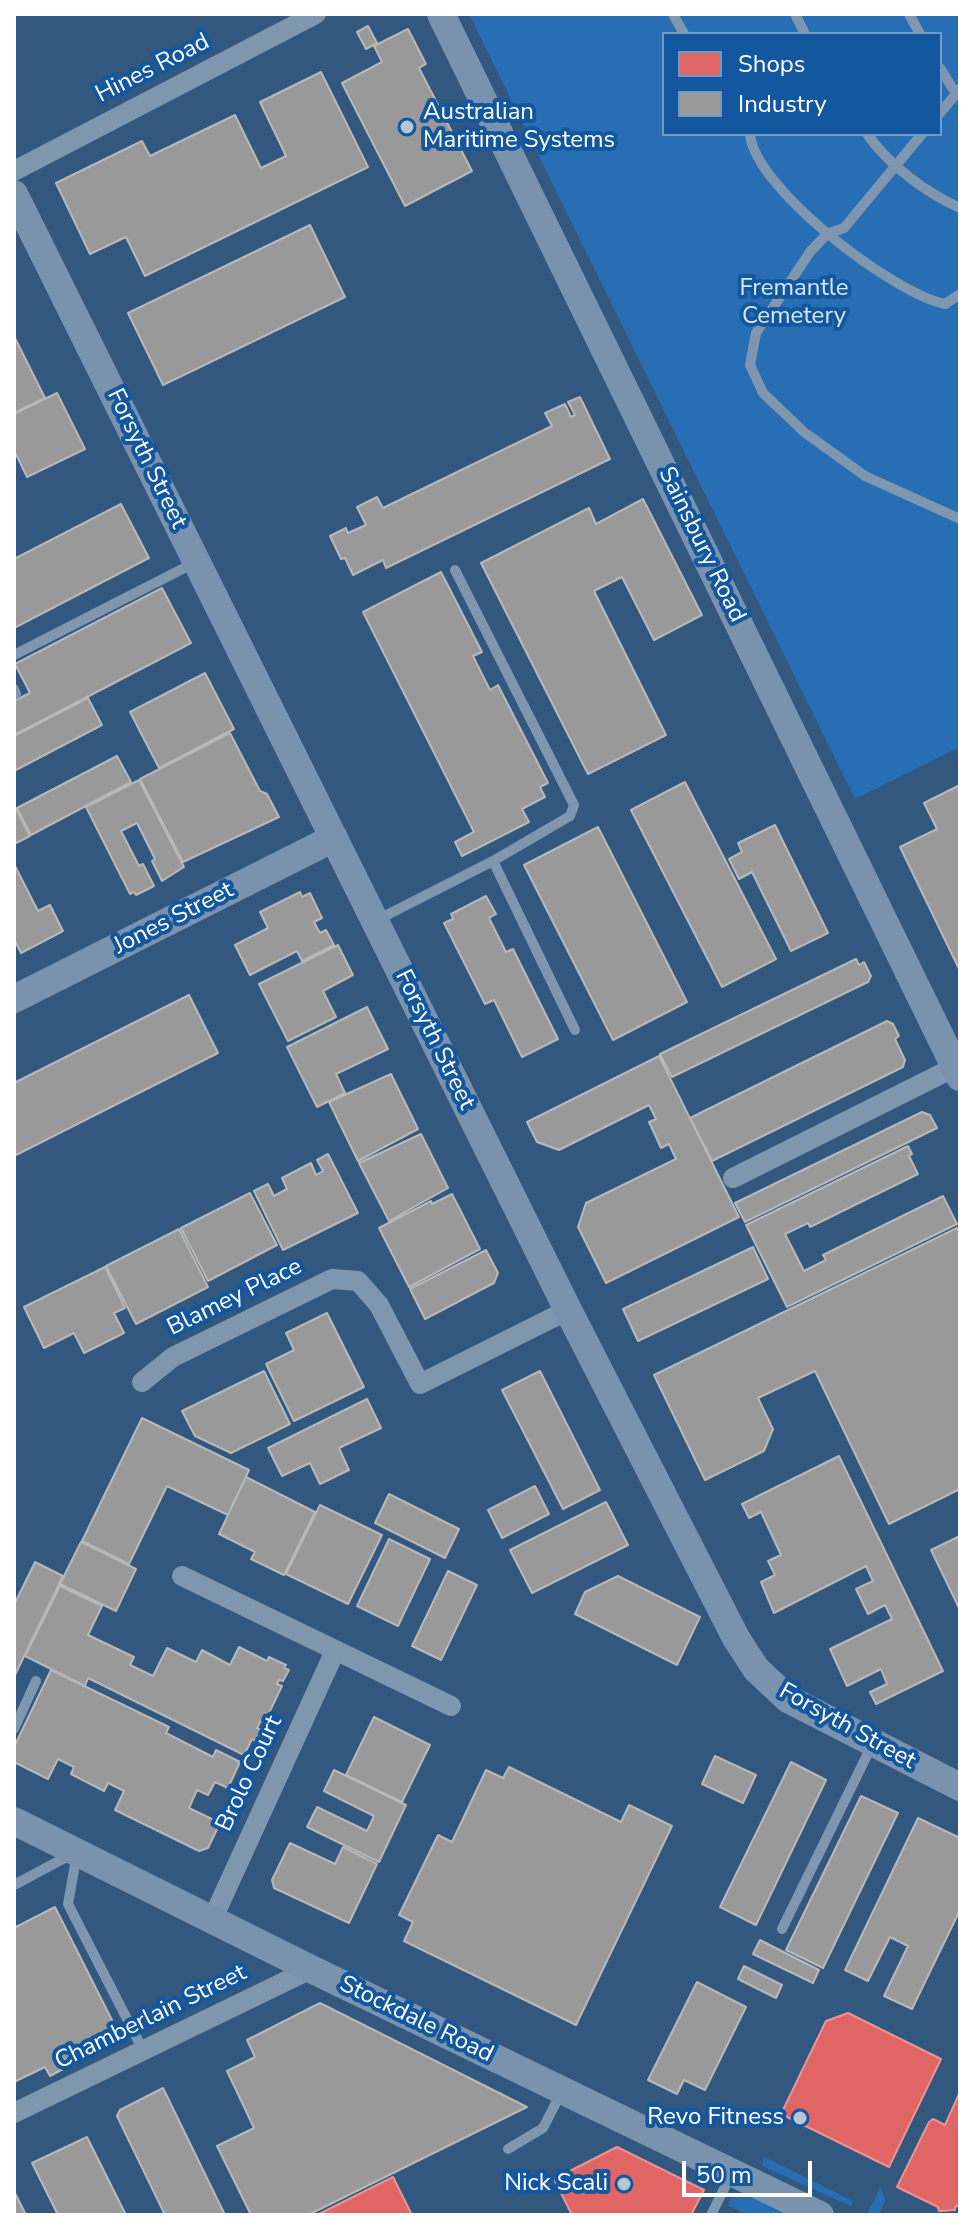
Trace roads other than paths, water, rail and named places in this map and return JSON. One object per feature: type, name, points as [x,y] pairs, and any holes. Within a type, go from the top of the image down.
[{"type":"street","name":"Hines Road","points":[[14,171],[316,14]]},
{"type":"street","name":"Sainsbury Road","points":[[441,14],[958,1072]]},
{"type":"street","name":"Forsyth Street","points":[[14,194],[568,1310],[736,1638],[756,1669],[788,1699],[960,1787]]},
{"type":"street","name":"Jones Street","points":[[14,999],[334,838]]},
{"type":"street","points":[[733,1178],[958,1072]]},
{"type":"street","name":"Blamey Place","points":[[142,1382],[173,1357],[332,1279],[358,1281],[379,1305],[420,1384],[568,1310]]},
{"type":"street","points":[[182,1576],[451,1706]]},
{"type":"street","name":"Brolo Court","points":[[213,1918],[335,1651]]},
{"type":"street","name":"Stockdale Road","points":[[14,1821],[311,1969],[820,2215]]},
{"type":"street","name":"Chamberlain Street","points":[[14,2113],[311,1969]]},
{"type":"lane","points":[[673,14],[683,32]]},
{"type":"lane","points":[[795,14],[804,32]]},
{"type":"lane","points":[[909,14],[919,32]]},
{"type":"lane","points":[[942,71],[959,93],[942,111]]},
{"type":"lane","points":[[750,136],[754,151],[777,184],[827,234],[879,273],[930,301],[945,304],[960,294]]},
{"type":"lane","points":[[869,136],[895,165],[936,198],[960,208]]},
{"type":"lane","points":[[920,136],[844,228],[827,234],[810,252],[756,333],[750,365],[763,393],[804,432],[865,476],[960,519]]},
{"type":"lane","points":[[14,655],[197,562]]},
{"type":"lane","points":[[375,921],[493,861],[570,816],[574,805],[455,570]]},
{"type":"lane","points":[[493,861],[575,1030]]},
{"type":"lane","points":[[14,1729],[36,1681]]},
{"type":"lane","points":[[782,1929],[873,1743]]},
{"type":"lane","points":[[14,1885],[77,1851]]},
{"type":"lane","points":[[77,1851],[68,1904],[144,2052]]},
{"type":"lane","points":[[508,2149],[543,2128],[562,2091]]},
{"type":"lane","points":[[711,2215],[732,2173]]},
{"type":"place","name":"Australian Maritime Systems","points":[[407,127]]},
{"type":"place","name":"Revo Fitness","points":[[800,2118]]},
{"type":"place","name":"Nick Scali","points":[[624,2184]]},
{"type":"park label","name":"Fremantle Cemetery","points":[[794,303]]}]
